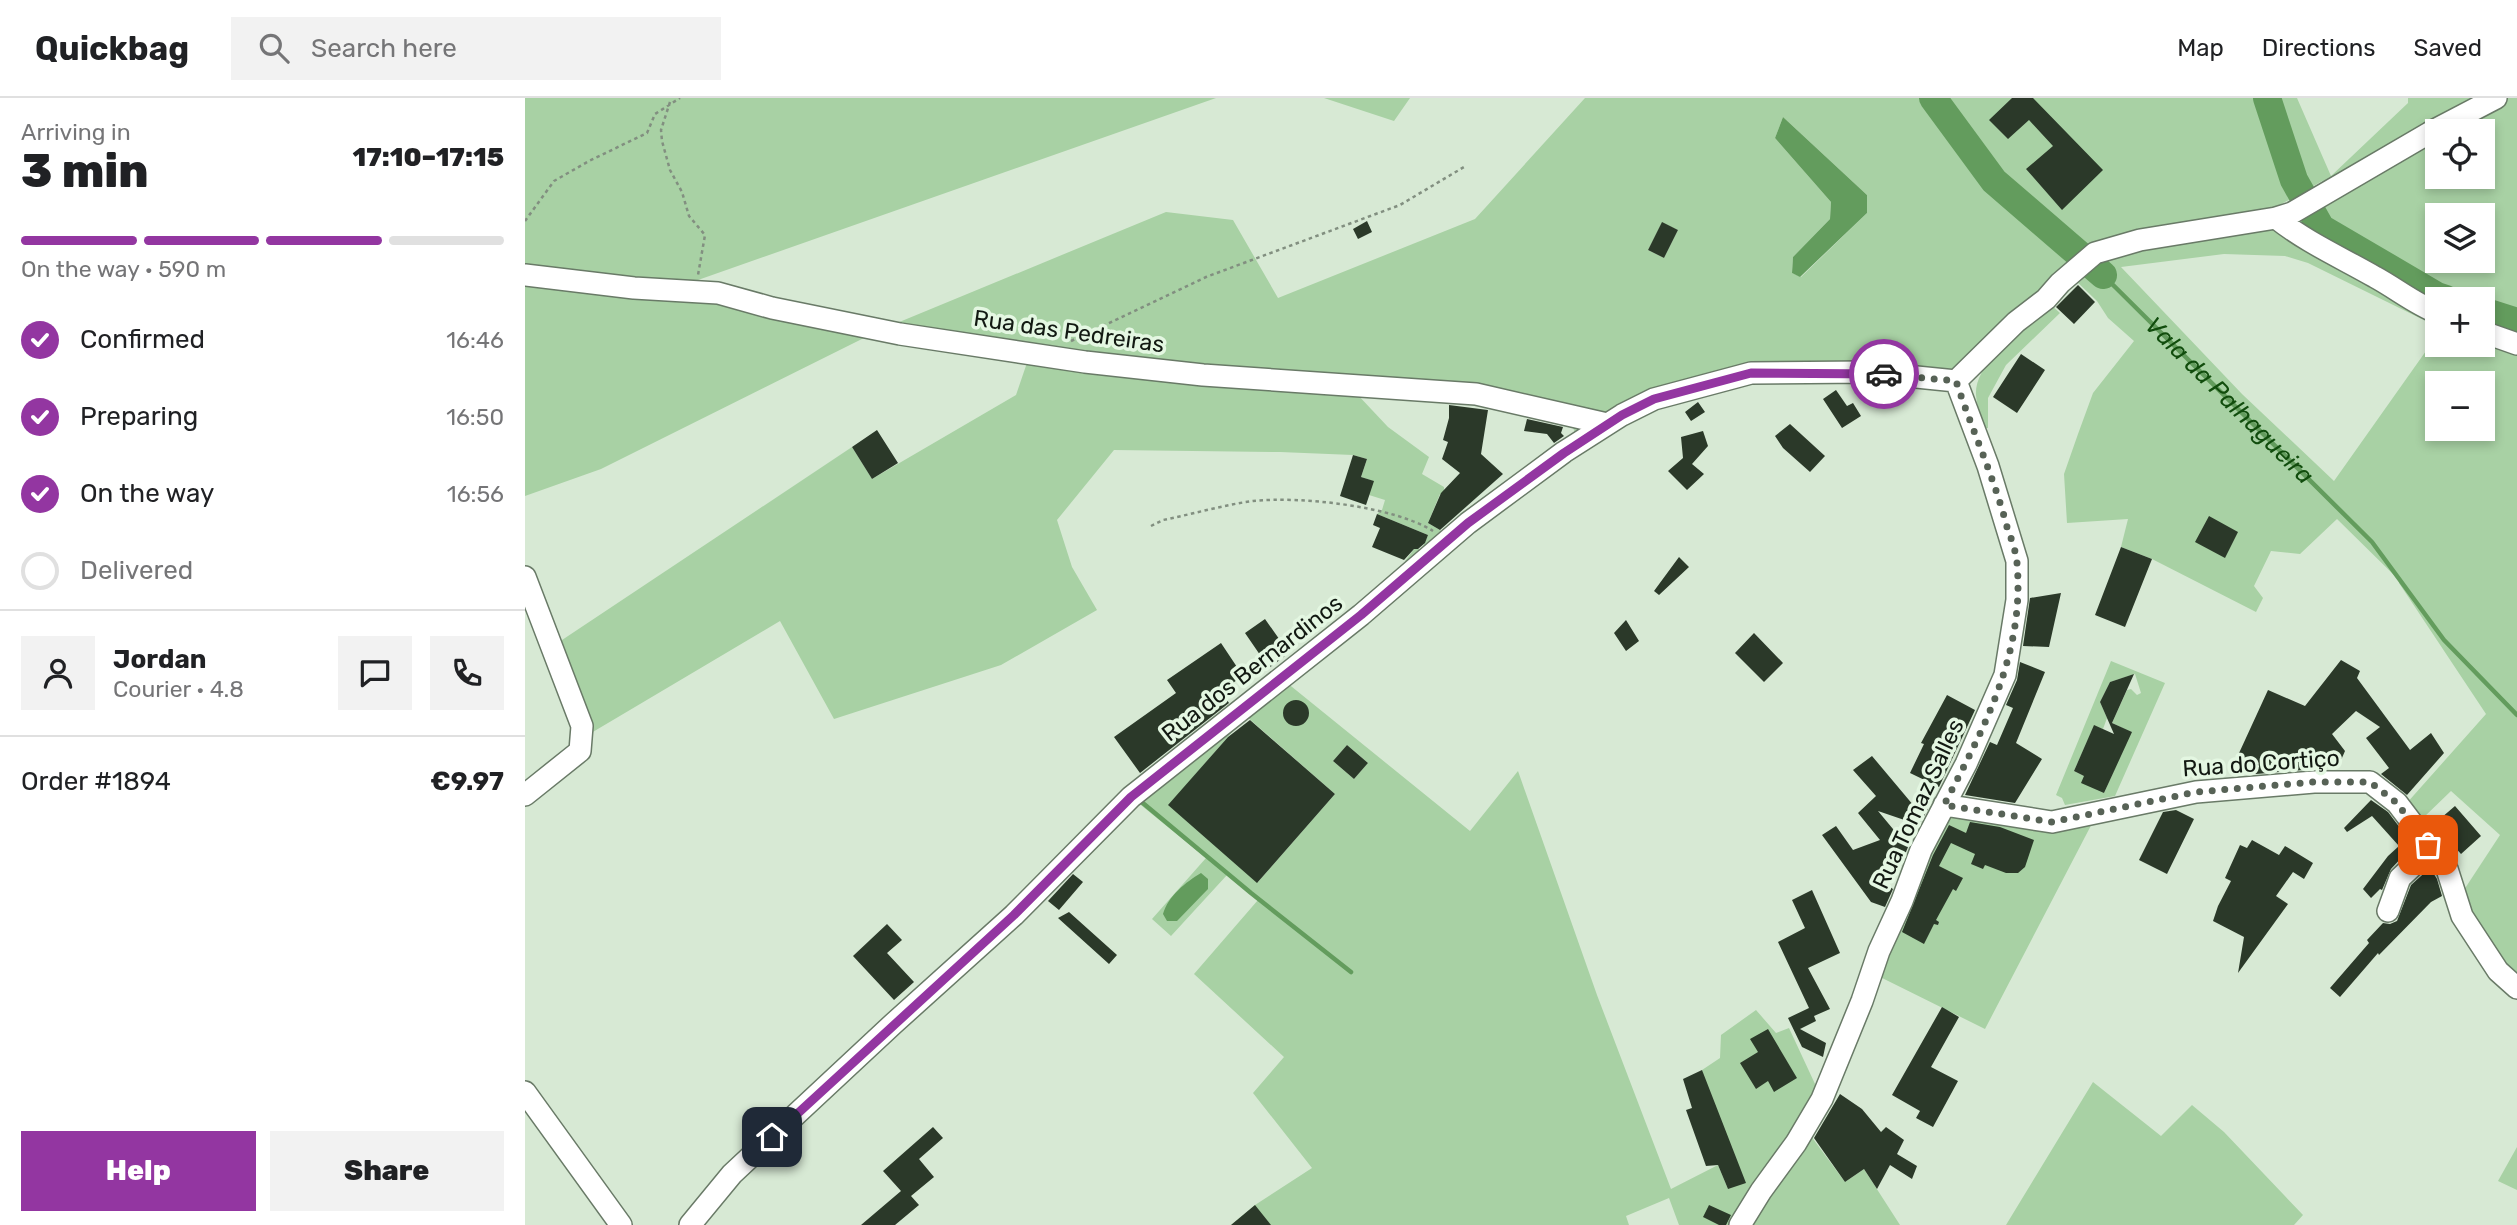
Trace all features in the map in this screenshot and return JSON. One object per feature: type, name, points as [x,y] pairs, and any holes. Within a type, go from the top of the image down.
[{"type":"street","points":[[1956,381],[2016,322],[2046,299],[2095,253],[2140,240],[2284,216],[2496,98]]},
{"type":"street","points":[[2284,216],[2296,233],[2425,308]]},
{"type":"street","name":"Rua das Pedreiras","points":[[525,275],[634,288],[718,293],[772,308],[890,332],[1042,355],[1203,375],[1476,394],[1607,424]]},
{"type":"street","points":[[2495,336],[2517,344]]},
{"type":"street","name":"Rua dos Bernardinos","points":[[690,1225],[732,1174],[1014,915],[1131,797],[1361,615],[1447,540],[1553,460],[1607,424],[1654,399],[1751,373],[1867,372],[1956,381]]},
{"type":"street","name":"Rua Tomaz Salles","points":[[1740,1225],[1796,1143],[1822,1099],[1921,850],[1971,752],[2005,675],[2017,600],[2017,561],[1992,478],[1956,381]]},
{"type":"street","points":[[525,577],[582,726],[580,751],[525,795]]},
{"type":"street","name":"Rua do Cortiço","points":[[1944,805],[2052,822],[2196,792],[2314,782],[2370,782],[2397,803],[2447,869],[2462,916],[2498,971],[2517,988]]},
{"type":"street","points":[[2388,911],[2400,878],[2419,860],[2428,845]]},
{"type":"street","points":[[525,1092],[621,1225]]},
{"type":"path","points":[[525,221],[554,181],[589,160],[647,133],[656,114],[670,102],[680,98]]},
{"type":"path","points":[[670,102],[661,130],[662,141],[670,170],[682,192],[689,216],[705,234],[698,280],[704,280],[718,293]]},
{"type":"path","points":[[1042,355],[1206,277],[1400,205],[1464,167]]},
{"type":"path","points":[[1151,526],[1163,520],[1254,501],[1328,502],[1411,520],[1447,540]]},
{"type":"shaded area","points":[[525,98],[1216,98],[698,280],[718,293],[880,330],[601,469],[525,496]]},
{"type":"shaded area","points":[[1324,98],[1410,98],[1394,121]]},
{"type":"shaded area","points":[[1585,98],[2297,98],[2331,176],[2408,103],[2408,98],[2517,98],[2517,985],[2482,946],[2458,899],[2500,835],[2451,791],[2422,819],[2406,804],[2486,714],[2399,580],[2337,519],[2300,554],[2271,551],[2254,586],[2263,598],[2256,612],[2152,559],[2121,547],[2128,519],[2067,523],[2064,474],[2093,393],[2134,341],[2108,318],[2097,301],[2074,279],[2083,270],[2080,266],[2095,253],[2140,240],[2276,218],[2324,180],[2276,207],[2114,238],[2094,245],[2076,258],[1954,372],[1867,368],[1852,372],[1751,373],[1654,399],[1622,415],[1564,452],[1468,523],[1412,571],[1405,561],[1414,549],[1422,549],[1428,535],[1377,514],[1382,510],[1385,500],[1369,495],[1373,481],[1361,477],[1367,459],[1353,455],[1280,452],[1114,450],[1057,520],[1072,567],[1097,610],[1001,665],[834,719],[780,621],[581,739],[582,726],[553,646],[852,447],[872,479],[1016,395],[1030,354],[880,330],[1166,212],[1233,220],[1278,298],[1475,219]],"holes":[[[1783,117],[1867,195],[1867,213],[1801,277],[1792,273],[1793,257],[1830,219],[1831,202],[1775,138]],[[1662,223],[1678,230],[1664,258],[1648,250]],[[2224,254],[2285,256],[2308,263],[2425,321],[2425,287],[2495,287],[2495,357],[2425,357],[2425,352],[2334,481],[2242,394],[2121,267]],[[1356,393],[1489,406],[1572,425],[1575,433],[1460,514],[1445,533],[1428,523],[1440,494],[1444,497],[1444,487],[1422,474],[1429,457],[1388,427]]]},
{"type":"shaded area","points":[[1783,117],[1867,195],[1867,213],[1800,277],[1792,273],[1793,257],[1830,219],[1831,202],[1775,138]]},
{"type":"shaded area","points":[[2050,304],[2060,313],[2006,365],[1988,398],[1988,428],[1983,428],[1976,395],[1983,369],[2016,333]]},
{"type":"shaded area","points":[[2111,661],[2165,683],[2115,796],[2065,805],[2062,798],[2056,795]],"holes":[[[2135,674],[2141,693],[2137,695],[2131,689],[2127,690],[2112,723],[2131,732],[2104,793],[2074,771],[2094,726],[2103,729],[2107,718],[2100,702],[2110,682]]]},
{"type":"shaded area","points":[[1281,678],[1470,831],[1518,771],[1597,995],[1671,1189],[1718,1165],[1728,1189],[1702,1070],[1720,1058],[1721,1035],[1756,1010],[1776,1033],[1789,1028],[1822,1099],[1805,1128],[1845,1182],[1864,1169],[1900,1225],[1679,1225],[1669,1198],[1626,1216],[1629,1225],[1231,1225],[1255,1205],[1312,1168],[1253,1093],[1284,1057],[1194,974],[1258,900],[1227,875],[1171,936],[1152,919],[1206,858],[1131,797]],"holes":[[[1246,716],[1335,794],[1258,882],[1169,805]],[[1347,745],[1368,763],[1354,779],[1333,761]]]},
{"type":"shaded area","points":[[1944,805],[2041,821],[2098,812],[1985,1029],[1872,973]]},
{"type":"shaded area","points":[[1201,873],[1208,879],[1208,889],[1177,921],[1167,921],[1163,914],[1173,895]]},
{"type":"shaded area","points":[[2093,1082],[2161,1136],[2192,1105],[2224,1132],[2303,1215],[2294,1225],[2006,1225]]},
{"type":"shaded area","points":[[2517,1147],[2517,1190],[2498,1181]]},
{"type":"building","points":[[2012,98],[2033,98],[2103,170],[2062,210],[2026,169],[2053,146],[2029,120],[2008,139],[1989,120]]},
{"type":"building","points":[[1367,221],[1372,232],[1358,239],[1353,229]]},
{"type":"building","points":[[1662,222],[1678,230],[1664,258],[1648,250]]},
{"type":"building","points":[[2078,285],[2095,302],[2074,324],[2056,307]]},
{"type":"building","points":[[2021,354],[2045,370],[2017,413],[1993,397]]},
{"type":"building","points":[[1836,390],[1847,406],[1853,403],[1861,416],[1842,428],[1823,399]]},
{"type":"building","points":[[1698,402],[1705,412],[1691,421],[1685,412]]},
{"type":"building","points":[[1449,405],[1488,410],[1481,454],[1503,474],[1440,530],[1428,523],[1441,493],[1460,473],[1442,459],[1448,442],[1443,440],[1449,418]]},
{"type":"building","points":[[1527,419],[1563,427],[1561,433],[1564,436],[1554,443],[1547,434],[1524,431]]},
{"type":"building","points":[[1790,424],[1825,456],[1810,472],[1783,448],[1775,436]]},
{"type":"building","points":[[877,430],[898,463],[872,479],[852,447]]},
{"type":"building","points":[[1703,431],[1708,446],[1692,464],[1704,474],[1687,490],[1668,471],[1683,458],[1681,437]]},
{"type":"building","points":[[1353,455],[1367,459],[1361,477],[1374,481],[1366,505],[1340,496]]},
{"type":"building","points":[[1377,514],[1428,535],[1425,543],[1414,549],[1404,560],[1372,547],[1380,528],[1373,525]]},
{"type":"building","points":[[2209,516],[2238,532],[2225,558],[2195,542]]},
{"type":"building","points":[[2121,547],[2152,559],[2125,627],[2095,615]]},
{"type":"building","points":[[1679,557],[1689,567],[1659,595],[1654,591]]},
{"type":"building","points":[[2061,593],[2049,647],[2023,646],[2030,598]]},
{"type":"building","points":[[1265,619],[1289,653],[1269,668],[1245,633]]},
{"type":"building","points":[[1626,620],[1639,641],[1626,651],[1614,633]]},
{"type":"building","points":[[1754,633],[1783,663],[1764,682],[1735,653]]},
{"type":"building","points":[[1221,643],[1243,676],[1221,691],[1229,703],[1140,773],[1114,737],[1176,693],[1167,680]]},
{"type":"building","points":[[2341,660],[2360,671],[2357,678],[2410,750],[2431,733],[2444,753],[2407,795],[2381,774],[2389,768],[2366,738],[2380,727],[2356,711],[2332,734],[2345,751],[2338,767],[2256,774],[2234,764],[2268,690],[2305,706]]},
{"type":"building","points":[[2020,662],[2045,672],[2016,743],[2042,759],[2015,803],[1965,795],[1990,742],[1997,745],[2013,708],[2006,705],[2017,680]]},
{"type":"building","points":[[2134,674],[2112,723],[2132,732],[2104,793],[2081,783],[2084,776],[2074,771],[2094,725],[2114,734],[2100,702],[2110,682]]},
{"type":"building","points":[[1947,695],[1975,710],[1939,787],[1910,773],[1924,744],[1921,743]]},
{"type":"building","points":[[1296,700],[1305,704],[1309,713],[1305,722],[1296,726],[1287,722],[1283,713],[1287,704]]},
{"type":"building","points":[[1250,720],[1335,794],[1257,883],[1168,805],[1228,737]]},
{"type":"building","points":[[1347,745],[1368,763],[1354,779],[1333,761]]},
{"type":"building","points":[[1872,756],[1914,806],[1928,809],[1919,825],[1878,811],[1908,847],[1906,852],[1897,859],[1894,856],[1874,876],[1893,889],[1885,907],[1871,902],[1822,835],[1836,826],[1853,850],[1880,840],[1858,813],[1876,796],[1853,770]]},
{"type":"building","points":[[2371,800],[2388,812],[2413,845],[2391,869],[2382,890],[2371,898],[2363,889],[2399,846],[2372,816],[2347,832],[2344,828]]},
{"type":"building","points":[[2455,806],[2481,836],[2461,854],[2434,824]]},
{"type":"building","points":[[2176,810],[2194,819],[2167,874],[2139,860],[2163,812]]},
{"type":"building","points":[[1970,822],[2000,827],[2034,840],[2025,867],[2018,873],[2006,873],[1985,865],[1983,869],[1971,864],[1975,854],[1951,843],[1939,866],[1963,878],[1956,891],[1953,889],[1936,920],[1938,925],[1934,924],[1924,944],[1902,932],[1933,855],[1949,825],[1966,833]]},
{"type":"building","points":[[2252,840],[2279,855],[2285,846],[2313,863],[2304,879],[2293,872],[2276,896],[2288,904],[2238,973],[2244,937],[2213,921],[2231,881],[2225,878],[2240,845],[2247,848]]},
{"type":"building","points":[[2430,868],[2437,879],[2442,896],[2431,902],[2379,955],[2378,953],[2340,997],[2330,988],[2383,923],[2397,921],[2411,885]]},
{"type":"building","points":[[1073,874],[1083,882],[1059,910],[1048,901]]},
{"type":"building","points":[[1812,890],[1840,953],[1808,968],[1830,1009],[1814,1016],[1816,1021],[1800,1029],[1826,1043],[1823,1057],[1802,1047],[1788,1018],[1809,1008],[1778,942],[1805,928],[1792,900]]},
{"type":"building","points":[[1069,912],[1117,955],[1109,964],[1058,918]]},
{"type":"building","points":[[887,924],[902,940],[887,953],[914,982],[894,1000],[853,956]]},
{"type":"building","points":[[1942,1007],[1959,1017],[1931,1067],[1958,1081],[1933,1127],[1916,1118],[1920,1111],[1892,1095]]},
{"type":"building","points":[[1768,1029],[1797,1078],[1774,1092],[1768,1081],[1756,1089],[1740,1063],[1758,1052],[1750,1039]]},
{"type":"building","points":[[1702,1070],[1746,1183],[1728,1189],[1718,1165],[1706,1166],[1686,1110],[1692,1108],[1683,1079]]},
{"type":"building","points":[[1840,1094],[1862,1109],[1881,1132],[1886,1127],[1904,1140],[1897,1154],[1917,1166],[1912,1179],[1890,1165],[1877,1189],[1864,1169],[1845,1182],[1814,1138]]},
{"type":"building","points":[[933,1127],[943,1138],[919,1159],[934,1177],[911,1196],[919,1205],[895,1225],[861,1225],[901,1191],[883,1171]]},
{"type":"building","points":[[1255,1205],[1271,1225],[1231,1225]]},
{"type":"building","points":[[1709,1205],[1731,1215],[1726,1225],[1719,1225],[1703,1217]]},
{"type":"waterway","name":"Vala da Palhagueira","points":[[1933,98],[1994,181],[2103,275]]},
{"type":"waterway","points":[[2267,98],[2294,180],[2321,228],[2425,289]]},
{"type":"waterway","name":"Vala da Palhagueira","points":[[2103,275],[2372,542],[2444,640],[2517,715]]},
{"type":"waterway","points":[[2495,315],[2517,322]]},
{"type":"waterway","points":[[1138,799],[1351,972]]},
{"type":"way so far","points":[[1884,374],[1956,381],[1988,466],[2017,561],[2017,600],[2005,675],[1966,764],[1944,805],[2052,822],[2196,792],[2314,782],[2370,782],[2397,803],[2428,845]]},
{"type":"route","points":[[772,1137],[1014,915],[1131,797],[1361,615],[1468,523],[1564,453],[1622,415],[1654,399],[1751,373],[1884,374]]}]
